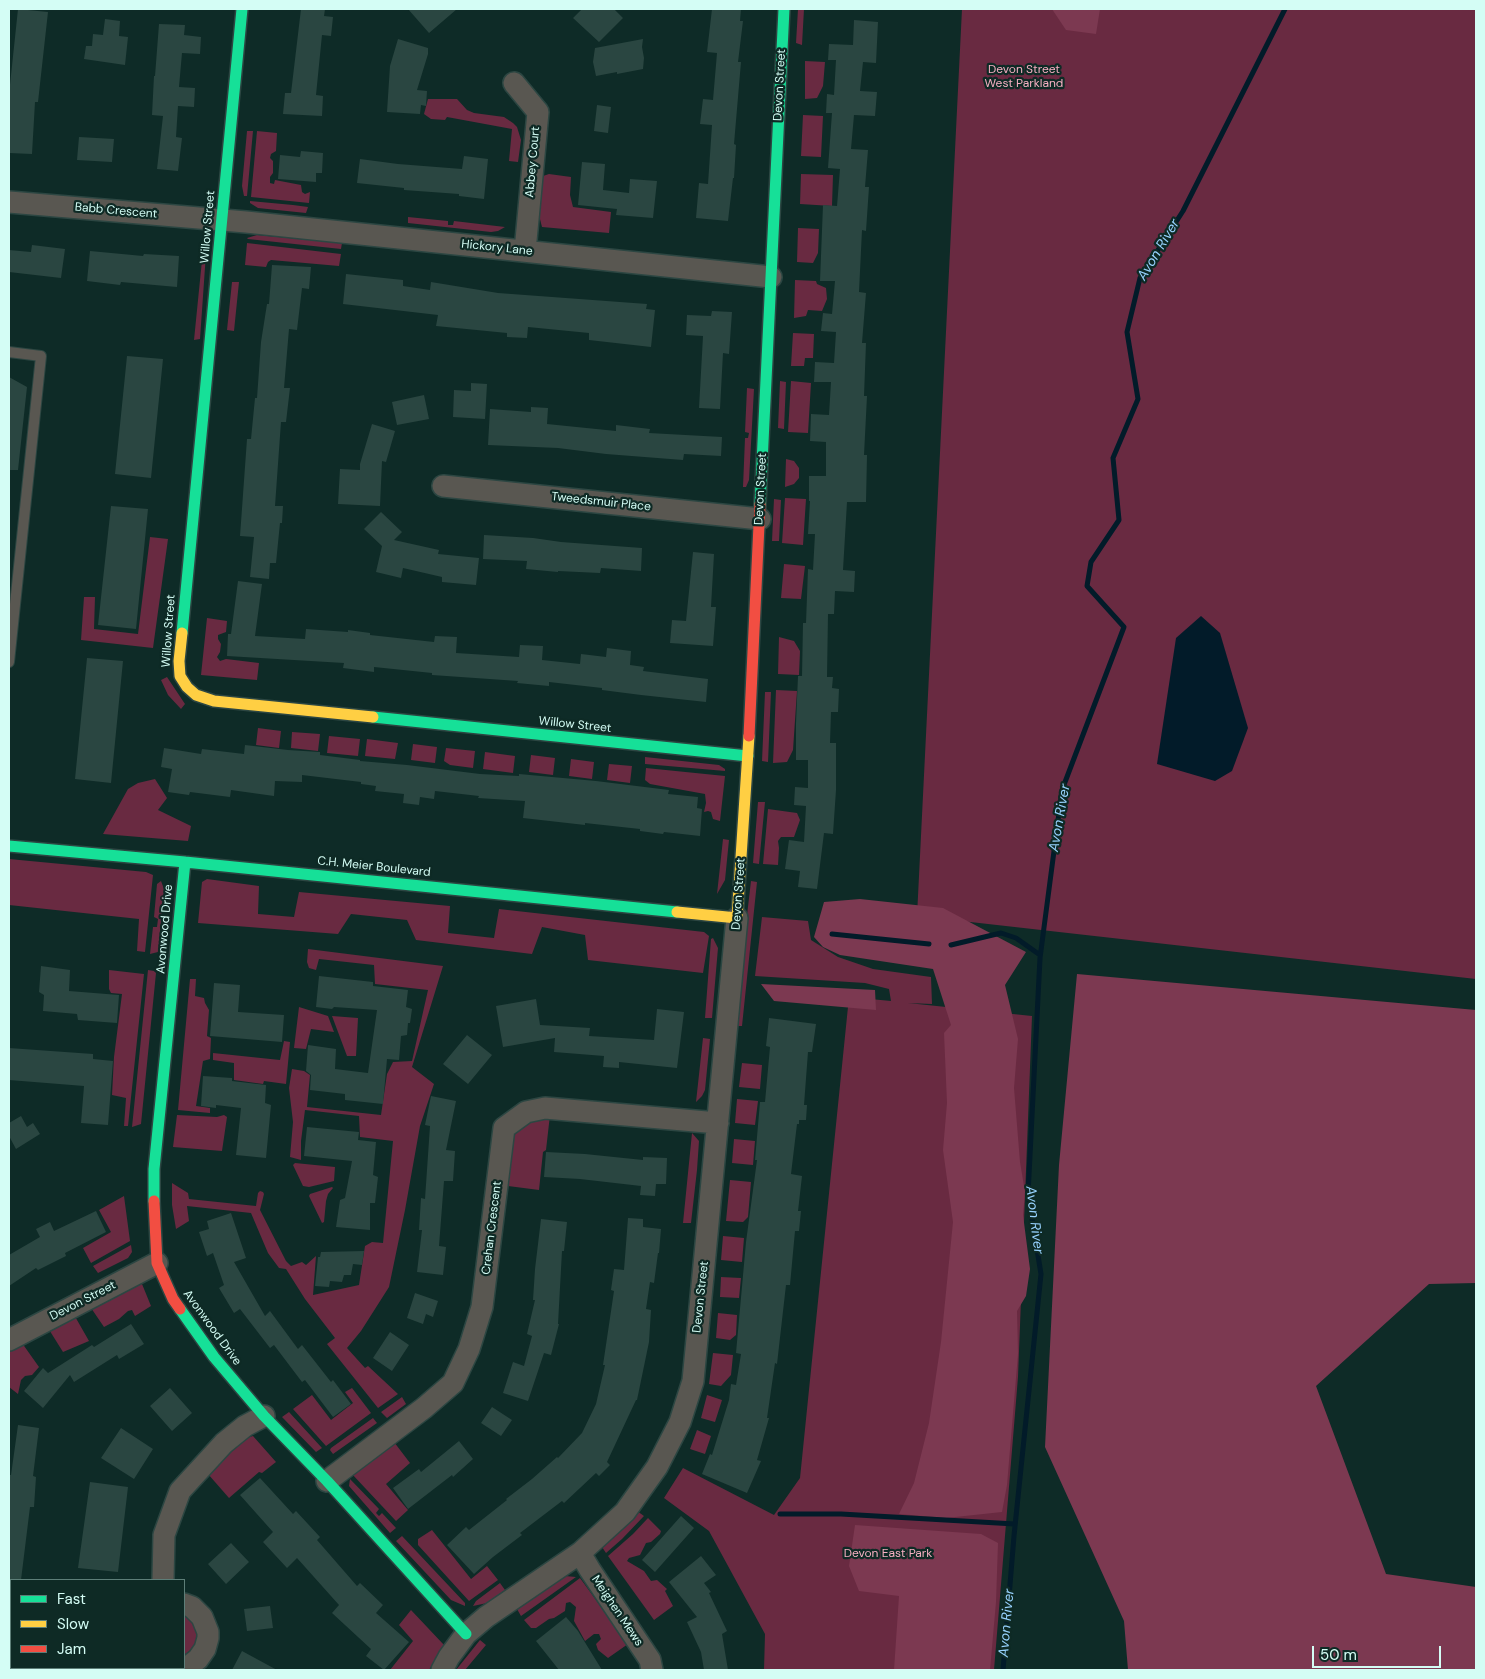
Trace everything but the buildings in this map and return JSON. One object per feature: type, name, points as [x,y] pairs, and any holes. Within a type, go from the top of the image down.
[{"type":"street","name":"Willow Street","points":[[242,9],[179,661],[180,676],[187,687],[196,695],[214,701],[748,756]]},
{"type":"street","name":"Devon Street","points":[[442,1670],[466,1634],[486,1617],[580,1553],[626,1512],[657,1467],[680,1422],[693,1381],[737,918],[748,756],[784,10]]},
{"type":"street","name":"Abbey Court","points":[[514,83],[538,112],[525,250]]},
{"type":"street","name":"Babb Crescent","points":[[9,202],[222,220]]},
{"type":"street","name":"Hickory Lane","points":[[222,220],[771,277]]},
{"type":"street","name":"Tweedsmuir Place","points":[[443,486],[760,519]]},
{"type":"street","name":"C.H. Meier Boulevard","points":[[9,846],[737,918]]},
{"type":"street","name":"Avonwood Drive","points":[[185,862],[154,1169],[157,1263],[172,1299],[214,1357],[264,1416],[327,1481],[466,1634]]},
{"type":"street","name":"Crehan Crescent","points":[[327,1481],[424,1408],[453,1383],[469,1349],[482,1307],[504,1128],[526,1112],[545,1108],[718,1123]]},
{"type":"street","name":"Devon Street","points":[[9,1340],[157,1263]]},
{"type":"street","points":[[163,1579],[164,1535],[180,1491],[224,1442],[245,1426],[264,1416]]},
{"type":"street","name":"Meighen Mews","points":[[580,1553],[650,1660],[652,1670]]},
{"type":"street","points":[[185,1604],[192,1607],[202,1617],[208,1632],[208,1638],[205,1650],[198,1659],[189,1666],[185,1667]]},
{"type":"lane","points":[[9,352],[41,356],[9,662]]},
{"type":"green space","points":[[798,9],[804,9],[802,45],[796,43]]},
{"type":"green space","name":"Devon Street West Parkland","points":[[962,9],[1476,9],[1476,979],[917,916]]},
{"type":"green space","points":[[1052,9],[1100,9],[1096,34],[1066,30]]},
{"type":"green space","points":[[805,61],[825,62],[823,86],[817,98],[805,99]]},
{"type":"green space","points":[[428,99],[457,99],[467,110],[474,113],[504,117],[513,123],[517,127],[521,140],[518,162],[509,161],[512,129],[447,117],[445,120],[431,119],[424,114]]},
{"type":"green space","points":[[803,115],[823,116],[821,157],[801,156]]},
{"type":"green space","points":[[247,131],[253,131],[247,196],[244,196],[242,186]]},
{"type":"green space","points":[[257,131],[277,133],[276,151],[271,154],[270,158],[273,161],[273,173],[270,177],[270,183],[274,184],[275,180],[301,185],[302,192],[305,194],[310,192],[309,203],[251,197]]},
{"type":"green space","points":[[549,174],[571,177],[570,195],[573,207],[611,212],[609,233],[542,227],[539,215],[543,176]]},
{"type":"green space","points":[[801,174],[833,175],[832,206],[800,204]]},
{"type":"green space","points":[[250,201],[308,207],[306,213],[258,208],[250,203]]},
{"type":"green space","points":[[408,217],[448,221],[448,225],[453,225],[454,221],[505,227],[491,232],[408,223]]},
{"type":"green space","points":[[798,228],[819,229],[818,253],[813,263],[797,262]]},
{"type":"green space","points":[[257,235],[342,243],[341,249],[247,238]]},
{"type":"green space","points":[[207,239],[200,339],[194,340],[204,240]]},
{"type":"green space","points":[[247,243],[341,254],[339,266],[271,260],[266,267],[245,265]]},
{"type":"green space","points":[[795,280],[816,281],[817,284],[826,288],[827,299],[822,311],[808,310],[806,316],[794,318]]},
{"type":"green space","points":[[232,282],[239,282],[234,331],[227,330]]},
{"type":"green space","points":[[793,333],[814,334],[813,358],[805,358],[804,366],[791,366]]},
{"type":"green space","points":[[780,381],[786,382],[784,429],[778,428]]},
{"type":"green space","points":[[791,381],[811,383],[808,433],[788,432]]},
{"type":"green space","points":[[747,388],[754,389],[749,480],[746,487],[743,487],[745,438],[748,438],[749,433],[745,432]]},
{"type":"green space","points":[[786,459],[794,461],[799,468],[799,478],[794,484],[785,487]]},
{"type":"green space","points":[[785,498],[806,499],[803,545],[782,543]]},
{"type":"green space","points":[[774,499],[781,500],[779,541],[772,541]]},
{"type":"green space","points":[[150,537],[168,539],[153,648],[81,640],[84,597],[95,597],[94,629],[138,634]]},
{"type":"green space","points":[[784,564],[805,566],[801,599],[781,598]]},
{"type":"green space","points":[[207,618],[227,621],[226,632],[218,635],[221,644],[217,657],[220,661],[226,659],[259,663],[257,680],[201,675]]},
{"type":"green space","points":[[779,637],[794,641],[800,651],[799,675],[778,674]]},
{"type":"green space","points":[[167,677],[185,704],[181,709],[168,695],[161,680]]},
{"type":"green space","points":[[776,690],[797,691],[793,750],[787,762],[773,763]]},
{"type":"green space","points":[[765,692],[771,692],[768,762],[762,761]]},
{"type":"green space","points":[[258,728],[281,731],[279,748],[256,745]]},
{"type":"green space","points":[[292,732],[320,734],[318,751],[291,748]]},
{"type":"green space","points":[[329,736],[360,739],[358,756],[327,753]]},
{"type":"green space","points":[[367,739],[398,743],[395,759],[365,756]]},
{"type":"green space","points":[[413,744],[437,747],[435,763],[411,760]]},
{"type":"green space","points":[[446,748],[475,751],[473,768],[450,765],[444,761]]},
{"type":"green space","points":[[485,752],[515,756],[513,773],[483,769]]},
{"type":"green space","points":[[531,755],[555,758],[553,775],[529,772]]},
{"type":"green space","points":[[645,757],[719,765],[725,771],[645,764]]},
{"type":"green space","points":[[571,759],[594,762],[592,779],[569,776]]},
{"type":"green space","points":[[609,764],[632,766],[630,783],[607,780]]},
{"type":"green space","points":[[646,768],[725,776],[720,821],[713,819],[711,812],[704,812],[705,794],[650,784],[645,780]]},
{"type":"green space","points":[[155,779],[167,798],[158,810],[191,826],[188,841],[103,834],[128,789],[138,783]]},
{"type":"green space","points":[[758,802],[765,802],[759,864],[753,863]]},
{"type":"green space","points":[[768,809],[797,813],[800,820],[794,837],[781,837],[778,841],[778,865],[763,864]]},
{"type":"green space","points":[[723,839],[729,840],[725,880],[717,894]]},
{"type":"green space","points":[[9,859],[146,872],[153,875],[145,952],[137,951],[139,919],[9,905]]},
{"type":"green space","points":[[207,879],[259,886],[258,914],[294,917],[299,892],[450,906],[448,933],[494,938],[499,909],[704,932],[709,936],[703,973],[588,960],[585,935],[542,927],[532,954],[416,940],[407,920],[351,914],[338,934],[198,923],[202,882]]},
{"type":"green space","points":[[161,881],[164,889],[158,952],[150,954],[153,927],[157,927],[158,919],[154,917],[157,884]]},
{"type":"green space","points":[[751,881],[757,882],[742,1026],[734,1026]]},
{"type":"green space","points":[[860,899],[943,908],[1026,952],[1005,985],[1018,1039],[1014,1088],[1020,1162],[1025,1192],[1023,1215],[1030,1269],[1026,1296],[1017,1311],[1018,1354],[1007,1485],[1002,1512],[946,1518],[899,1514],[914,1483],[929,1423],[941,1342],[953,1222],[943,1150],[947,1103],[944,1033],[951,1025],[933,969],[840,955],[823,947],[814,937],[824,902]]},
{"type":"green space","name":"Devon East Park","points":[[762,917],[808,921],[811,940],[838,957],[873,969],[931,977],[932,1004],[908,1003],[1032,1016],[1018,1377],[994,1670],[764,1670],[765,1634],[709,1531],[664,1498],[683,1468],[774,1515],[800,1478],[849,997],[891,1001],[889,989],[865,983],[755,976]]},
{"type":"green space","points":[[713,938],[718,948],[712,1018],[705,1018],[711,939]]},
{"type":"green space","points":[[308,949],[443,966],[412,1067],[434,1084],[420,1126],[389,1287],[361,1331],[347,1348],[365,1368],[368,1366],[398,1394],[378,1408],[327,1344],[335,1338],[305,1299],[286,1269],[279,1268],[268,1253],[251,1213],[187,1206],[189,1221],[176,1229],[172,1205],[172,1183],[188,1193],[189,1199],[256,1206],[258,1193],[260,1191],[263,1192],[260,1210],[286,1261],[291,1266],[302,1262],[306,1265],[316,1256],[313,1295],[359,1285],[365,1246],[372,1242],[383,1243],[393,1141],[360,1137],[359,1116],[305,1110],[301,1141],[301,1160],[290,1157],[293,1122],[289,1088],[292,1069],[304,1071],[310,1075],[307,1107],[381,1115],[387,1074],[393,1062],[412,1061],[428,990],[375,984],[374,965],[319,959],[316,970],[309,968],[307,962]]},
{"type":"green space","points":[[109,970],[144,974],[128,1126],[124,1126],[126,1098],[112,1095],[114,1057],[122,994],[111,993],[109,989]]},
{"type":"green space","points":[[148,970],[156,973],[141,1124],[132,1127]]},
{"type":"green space","points":[[1077,974],[1476,1010],[1476,1283],[1429,1284],[1316,1386],[1386,1574],[1476,1587],[1476,1670],[1128,1670],[1124,1621],[1045,1447],[1059,1165]]},
{"type":"green space","points":[[190,979],[196,979],[195,996],[204,998],[209,1010],[207,1036],[211,1038],[210,1059],[203,1061],[196,1106],[210,1108],[210,1113],[178,1110]]},
{"type":"green space","points":[[761,984],[875,990],[876,1010],[774,1001]]},
{"type":"green space","points":[[299,1007],[328,1016],[334,1032],[311,1029],[306,1049],[294,1048]]},
{"type":"green space","points":[[332,1016],[358,1018],[356,1056],[347,1056]]},
{"type":"green space","points":[[703,1038],[710,1039],[705,1090],[696,1102]]},
{"type":"green space","points":[[284,1041],[290,1042],[286,1084],[264,1081],[263,1084],[234,1080],[234,1063],[213,1060],[213,1053],[280,1060]]},
{"type":"green space","points":[[742,1063],[762,1065],[760,1089],[739,1087]]},
{"type":"green space","points":[[737,1099],[758,1101],[755,1125],[735,1123]]},
{"type":"green space","points":[[177,1115],[217,1117],[224,1115],[227,1117],[222,1151],[173,1147]]},
{"type":"green space","points":[[550,1115],[546,1150],[543,1152],[539,1190],[508,1186],[514,1134],[526,1119]]},
{"type":"green space","points":[[692,1133],[699,1141],[697,1170],[691,1223],[683,1223]]},
{"type":"green space","points":[[734,1139],[755,1141],[753,1165],[732,1163]]},
{"type":"green space","points":[[295,1163],[335,1167],[334,1181],[309,1187],[303,1186],[293,1165]]},
{"type":"green space","points":[[730,1180],[751,1182],[748,1217],[743,1222],[726,1221]]},
{"type":"green space","points":[[332,1187],[326,1201],[324,1222],[322,1223],[309,1196]]},
{"type":"green space","points":[[124,1196],[130,1241],[91,1263],[83,1248],[111,1232],[99,1210]]},
{"type":"green space","points":[[723,1236],[744,1238],[742,1262],[721,1260]]},
{"type":"green space","points":[[131,1245],[132,1252],[128,1258],[98,1273],[93,1266]]},
{"type":"green space","points":[[721,1277],[741,1278],[739,1298],[720,1297]]},
{"type":"green space","points":[[136,1283],[142,1284],[151,1306],[135,1316],[132,1310],[128,1311],[119,1319],[104,1327],[89,1305]]},
{"type":"green space","points":[[73,1313],[89,1341],[63,1352],[48,1328]]},
{"type":"green space","points":[[718,1313],[737,1315],[736,1335],[730,1340],[716,1338]]},
{"type":"green space","points":[[22,1343],[39,1367],[32,1375],[25,1376],[21,1380],[18,1394],[9,1387],[9,1350]]},
{"type":"green space","points":[[713,1353],[733,1355],[731,1375],[721,1386],[709,1384]]},
{"type":"green space","points":[[352,1388],[371,1413],[326,1446],[293,1409],[312,1395],[331,1420],[353,1403],[345,1392]]},
{"type":"green space","points":[[707,1395],[722,1400],[715,1422],[701,1418]]},
{"type":"green space","points":[[402,1397],[406,1404],[387,1418],[381,1412]]},
{"type":"green space","points":[[289,1412],[322,1448],[316,1452],[282,1417]]},
{"type":"green space","points":[[373,1418],[377,1423],[333,1454],[330,1450],[331,1448]]},
{"type":"green space","points":[[697,1430],[711,1436],[705,1454],[690,1449]]},
{"type":"green space","points":[[253,1436],[276,1462],[262,1473],[259,1472],[229,1498],[208,1474],[246,1438]]},
{"type":"green space","points":[[394,1442],[410,1463],[386,1484],[408,1510],[396,1521],[351,1473]]},
{"type":"green space","points":[[350,1479],[379,1509],[376,1513],[379,1516],[382,1513],[396,1528],[390,1533],[349,1486]]},
{"type":"green space","points":[[637,1511],[644,1516],[606,1553],[602,1547]]},
{"type":"green space","points":[[648,1518],[661,1531],[660,1534],[651,1542],[646,1543],[640,1555],[629,1558],[627,1561],[644,1571],[651,1581],[657,1580],[667,1589],[665,1591],[673,1606],[654,1620],[608,1556]]},
{"type":"green space","points":[[855,1525],[981,1534],[998,1543],[996,1602],[990,1670],[894,1670],[899,1596],[859,1591],[849,1566]]},
{"type":"green space","points":[[432,1530],[471,1579],[487,1566],[498,1580],[469,1601],[418,1545],[418,1539]]},
{"type":"green space","points":[[402,1536],[465,1603],[465,1606],[451,1600],[396,1541]]},
{"type":"green space","points":[[565,1576],[576,1577],[521,1616],[517,1609]]},
{"type":"green space","points":[[580,1578],[628,1644],[608,1658],[598,1650],[596,1644],[601,1639],[599,1634],[594,1634],[585,1641],[574,1621],[576,1607],[570,1602],[566,1603],[565,1611],[536,1628],[531,1628],[524,1620]]},
{"type":"green space","points":[[500,1583],[505,1590],[487,1603],[473,1606],[476,1601]]},
{"type":"green space","points":[[411,1610],[444,1645],[429,1670],[390,1670],[413,1641],[399,1625]]},
{"type":"green space","points":[[185,1613],[193,1618],[198,1636],[191,1650],[185,1654]]},
{"type":"green space","points":[[480,1640],[486,1645],[465,1670],[456,1670]]},
{"type":"water","points":[[1201,616],[1220,633],[1248,728],[1232,771],[1215,781],[1157,764],[1176,638]]},
{"type":"waterway","name":"Avon River","points":[[1003,1670],[1014,1536],[1041,1274],[1028,1194],[1040,958],[1062,790],[1124,627],[1087,586],[1091,562],[1119,520],[1113,458],[1138,399],[1127,332],[1140,278],[1183,211],[1285,9]]},
{"type":"waterway","points":[[951,945],[1001,933],[1016,938],[1040,955]]},
{"type":"waterway","points":[[832,934],[929,944]]},
{"type":"waterway","points":[[780,1514],[841,1514],[1015,1524]]},
{"type":"traffic: fast","points":[[182,633],[242,9]]},
{"type":"traffic: fast","points":[[760,504],[784,9]]},
{"type":"traffic: fast","points":[[373,717],[748,756]]},
{"type":"traffic: fast","points":[[9,846],[677,912]]},
{"type":"traffic: fast","points":[[154,1201],[154,1169],[185,862]]},
{"type":"traffic: fast","points":[[180,1309],[214,1357],[264,1416],[327,1481],[466,1634]]},
{"type":"traffic: slow","points":[[182,633],[179,661],[180,676],[187,687],[196,695],[214,701],[373,717]]},
{"type":"traffic: slow","points":[[677,912],[737,918],[749,736]]},
{"type":"traffic: jam","points":[[749,736],[760,504]]},
{"type":"traffic: jam","points":[[154,1201],[157,1263],[173,1299],[180,1309]]}]
